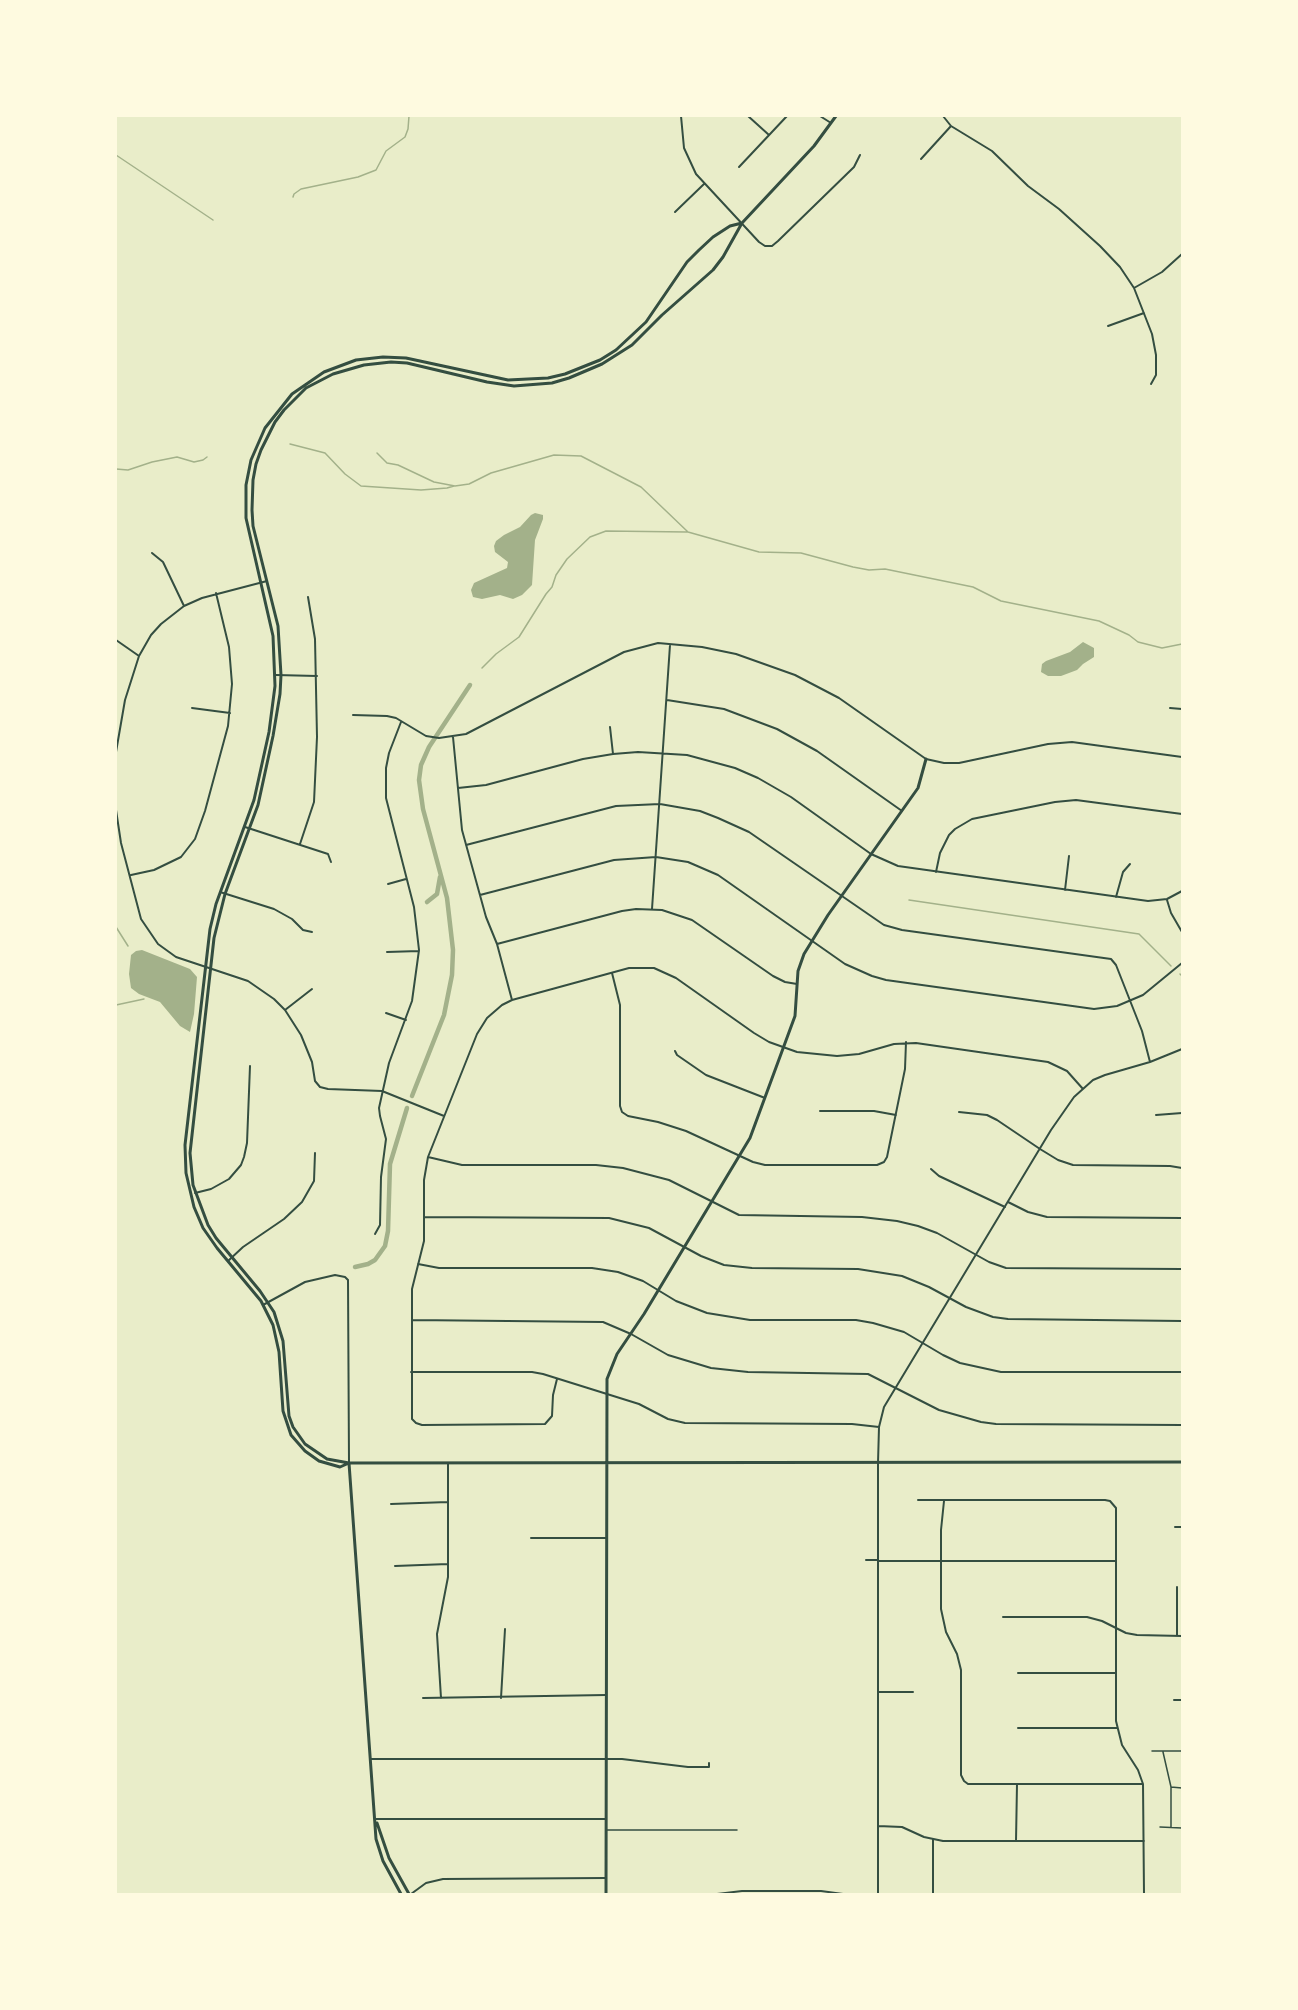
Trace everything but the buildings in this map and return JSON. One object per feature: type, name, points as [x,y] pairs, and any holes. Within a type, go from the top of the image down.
[{"type":"street","points":[[681,116],[684,148],[689,161],[704,184],[765,246],[775,244],[854,167],[860,155]]},
{"type":"street","points":[[748,116],[769,135]]},
{"type":"street","points":[[739,167],[787,116]]},
{"type":"street","points":[[820,116],[831,123]]},
{"type":"street","points":[[836,116],[814,146],[742,223],[723,257],[700,283],[668,309],[632,345],[602,364],[552,383],[514,386],[407,363],[377,363],[347,369],[306,388],[275,422],[261,450],[254,472],[252,510],[278,626],[281,675],[273,736],[263,786],[215,928],[190,1153],[190,1169],[195,1193],[208,1225],[268,1301],[274,1312],[283,1341],[289,1416],[293,1427],[305,1444],[327,1459],[349,1463],[1182,1462]]},
{"type":"street","points":[[943,116],[951,126],[992,152],[1110,256],[1134,288],[1152,333],[1156,355],[1156,375],[1151,384]]},
{"type":"street","points":[[1182,116],[1182,139]]},
{"type":"street","points":[[921,159],[951,126]]},
{"type":"street","points":[[675,212],[704,184]]},
{"type":"street","points":[[349,1463],[340,1467],[319,1461],[305,1451],[291,1435],[283,1411],[277,1341],[273,1325],[264,1305],[204,1228],[190,1195],[186,1173],[185,1145],[210,929],[220,892],[254,800],[267,744],[276,675],[273,636],[246,518],[248,472],[255,449],[265,428],[286,400],[304,385],[335,367],[356,360],[383,357],[418,360],[508,380],[548,378],[584,368],[616,350],[631,337],[656,310],[687,262],[713,237],[730,226],[742,223]]},
{"type":"street","points":[[1134,288],[1162,272],[1182,254]]},
{"type":"street","points":[[1108,326],[1144,313]]},
{"type":"street","points":[[152,553],[163,562],[184,606]]},
{"type":"street","points":[[116,752],[125,700],[139,656],[161,624],[184,606],[216,593],[267,580]]},
{"type":"street","points":[[131,875],[169,864],[181,857],[192,846],[208,801],[230,713],[231,665],[226,629],[216,593]]},
{"type":"street","points":[[300,844],[311,813],[315,790],[317,676],[315,639],[308,597]]},
{"type":"street","points":[[116,640],[139,656]]},
{"type":"street","points":[[353,715],[387,716],[396,718],[426,736],[453,737],[476,730],[624,651],[647,645],[670,645],[702,647],[736,654],[795,675],[839,698],[926,759],[944,763],[959,763],[1048,744],[1072,742],[1182,756]]},
{"type":"street","points":[[652,909],[670,645]]},
{"type":"street","points":[[276,675],[317,676]]},
{"type":"street","points":[[667,700],[724,709],[777,729],[817,751],[902,811]]},
{"type":"street","points":[[192,708],[230,713]]},
{"type":"street","points":[[1170,708],[1182,709]]},
{"type":"street","points":[[375,1234],[380,1225],[381,1177],[386,1147],[385,1131],[379,1112],[382,1091],[389,1063],[406,1020],[415,985],[419,951],[416,919],[388,809],[385,786],[389,753],[401,722]]},
{"type":"street","points":[[610,728],[613,754]]},
{"type":"street","points":[[453,737],[461,821],[466,844],[512,1000]]},
{"type":"street","points":[[458,788],[486,785],[583,759],[613,754],[663,752],[711,760],[758,778],[790,796],[871,854],[898,866],[1148,901],[1167,899],[1182,891]]},
{"type":"street","points":[[606,1894],[607,1379],[612,1364],[750,1138],[795,1016],[800,962],[841,897],[918,788],[926,759]]},
{"type":"street","points":[[936,872],[940,853],[949,836],[963,823],[972,819],[1055,802],[1076,800],[1182,814]]},
{"type":"street","points":[[466,844],[602,809],[629,805],[660,804],[700,812],[737,826],[761,840],[875,921],[893,928],[1111,959],[1116,965],[1142,1031],[1150,1062]]},
{"type":"street","points":[[116,810],[121,843],[141,920],[152,938],[171,955],[248,981],[274,999],[285,1010],[301,1035],[312,1062],[315,1081],[320,1087],[382,1091],[444,1116]]},
{"type":"street","points":[[245,827],[328,854],[331,862]]},
{"type":"street","points":[[1065,890],[1070,856]]},
{"type":"street","points":[[480,895],[614,860],[656,857],[688,862],[718,875],[845,964],[865,974],[886,980],[1084,1008],[1106,1008],[1130,1002],[1155,988],[1182,963]]},
{"type":"street","points":[[1116,897],[1123,872],[1130,864]]},
{"type":"street","points":[[388,884],[406,879]]},
{"type":"street","points":[[220,892],[274,909],[292,919],[303,930],[312,932]]},
{"type":"street","points":[[1167,899],[1171,913],[1182,932]]},
{"type":"street","points":[[497,945],[622,911],[652,909],[672,912],[692,920],[773,976],[785,982],[797,984]]},
{"type":"street","points":[[387,952],[419,951]]},
{"type":"street","points":[[557,1379],[553,1395],[552,1416],[545,1424],[416,1424],[412,1416],[412,1290],[424,1241],[424,1180],[428,1157],[481,1026],[493,1011],[512,1000],[640,967],[666,972],[754,1033],[783,1048],[810,1055],[837,1056],[859,1054],[906,1042],[1048,1062],[1067,1071],[1083,1089]]},
{"type":"street","points":[[612,973],[620,1005],[620,1106],[623,1113],[686,1131],[753,1162],[765,1164],[881,1163],[887,1157],[896,1115],[905,1069],[906,1042]]},
{"type":"street","points":[[285,1010],[312,989]]},
{"type":"street","points":[[386,1013],[406,1020]]},
{"type":"street","points":[[878,1894],[878,1463],[879,1427],[884,1407],[1065,1107],[1083,1089],[1105,1075],[1150,1062],[1182,1049]]},
{"type":"street","points":[[675,1051],[677,1055],[706,1075],[765,1098]]},
{"type":"street","points":[[190,1195],[211,1189],[229,1179],[236,1173],[244,1157],[247,1143],[250,1066]]},
{"type":"street","points":[[820,1111],[874,1111],[896,1115]]},
{"type":"street","points":[[959,1112],[987,1115],[997,1119],[1058,1160],[1073,1165],[1182,1168]]},
{"type":"street","points":[[1156,1115],[1182,1113]]},
{"type":"street","points":[[228,1261],[243,1247],[284,1219],[302,1202],[314,1181],[315,1153]]},
{"type":"street","points":[[428,1157],[462,1165],[596,1165],[623,1168],[669,1180],[730,1212],[747,1216],[862,1217],[897,1221],[937,1233],[996,1266],[1013,1269],[1182,1269]]},
{"type":"street","points":[[931,1169],[939,1176],[1005,1207]]},
{"type":"street","points":[[1008,1202],[1028,1212],[1047,1217],[1182,1218]]},
{"type":"street","points":[[424,1217],[609,1218],[650,1228],[712,1260],[740,1268],[858,1269],[885,1272],[916,1281],[978,1313],[1008,1319],[1182,1321]]},
{"type":"street","points":[[418,1264],[439,1268],[603,1269],[631,1276],[691,1308],[722,1317],[750,1320],[856,1320],[885,1325],[904,1332],[960,1363],[1001,1372],[1182,1372]]},
{"type":"street","points":[[264,1305],[305,1282],[335,1275],[345,1277],[349,1283],[349,1463],[376,1839],[383,1860],[401,1894]]},
{"type":"street","points":[[411,1320],[594,1320],[611,1324],[668,1355],[711,1368],[748,1372],[861,1372],[876,1377],[939,1410],[962,1418],[996,1424],[1182,1425]]},
{"type":"street","points":[[411,1372],[532,1372],[639,1404],[668,1419],[685,1423],[852,1424],[879,1427]]},
{"type":"street","points":[[441,1698],[437,1634],[447,1586],[448,1463]]},
{"type":"street","points":[[918,1500],[1105,1500],[1114,1504],[1116,1512],[1117,1728],[1122,1745],[1138,1770],[1143,1784],[1144,1894]]},
{"type":"street","points":[[944,1500],[941,1561],[942,1619],[957,1654],[961,1670],[962,1778],[968,1784],[1143,1784]]},
{"type":"street","points":[[391,1504],[448,1502]]},
{"type":"street","points":[[1175,1527],[1182,1527]]},
{"type":"street","points":[[531,1538],[606,1538]]},
{"type":"street","points":[[866,1560],[1116,1561]]},
{"type":"street","points":[[395,1566],[448,1564]]},
{"type":"street","points":[[1177,1587],[1177,1636]]},
{"type":"street","points":[[1003,1617],[1087,1617],[1137,1635],[1182,1636]]},
{"type":"street","points":[[501,1698],[505,1629]]},
{"type":"street","points":[[1018,1673],[1116,1673]]},
{"type":"street","points":[[878,1692],[913,1692]]},
{"type":"street","points":[[423,1698],[606,1695]]},
{"type":"street","points":[[1174,1700],[1182,1700]]},
{"type":"street","points":[[1018,1728],[1117,1728]]},
{"type":"street","points":[[370,1759],[606,1759],[635,1760],[688,1767],[709,1767],[709,1763]]},
{"type":"street","points":[[1017,1784],[1017,1841]]},
{"type":"street","points":[[376,1819],[606,1819]]},
{"type":"street","points":[[376,1819],[389,1858],[410,1894],[426,1883],[443,1879],[606,1878]]},
{"type":"street","points":[[878,1826],[902,1827],[933,1840],[1144,1841]]},
{"type":"street","points":[[933,1840],[933,1894]]},
{"type":"street","points":[[717,1894],[742,1891],[843,1894]]},
{"type":"lane","points":[[1152,1751],[1182,1751]]},
{"type":"lane","points":[[1163,1752],[1171,1787],[1171,1827]]},
{"type":"lane","points":[[1171,1787],[1182,1788]]},
{"type":"lane","points":[[1160,1827],[1182,1828]]},
{"type":"lane","points":[[606,1830],[737,1830]]},
{"type":"shaded area","points":[[535,513],[543,515],[543,519],[535,540],[532,585],[522,595],[513,599],[500,595],[482,599],[473,597],[471,590],[474,583],[507,568],[508,562],[495,552],[496,541],[520,527]]},
{"type":"shaded area","points":[[1083,642],[1094,648],[1094,657],[1077,670],[1061,676],[1048,676],[1041,672],[1042,664],[1046,661],[1070,652]]},
{"type":"shaded area","points":[[142,950],[190,969],[197,977],[190,1032],[180,1026],[160,1002],[139,994],[131,988],[129,974],[131,955]]},
{"type":"waterway","points":[[293,197],[301,189],[358,177],[376,170],[386,151],[405,137],[409,116]]},
{"type":"waterway","points":[[116,155],[213,220]]},
{"type":"waterway","points":[[290,444],[325,453],[345,474],[361,486],[421,490],[454,486]]},
{"type":"waterway","points":[[377,453],[387,463],[398,465],[434,482],[455,486],[469,484],[491,473],[554,455],[581,456],[641,487],[688,532],[759,552],[801,553],[853,567],[869,570],[885,569],[973,587],[1001,601],[1099,621],[1129,635],[1138,642],[1162,648],[1182,644]]},
{"type":"waterway","points":[[116,469],[128,470],[177,457],[194,462],[207,457]]},
{"type":"waterway","points":[[482,668],[519,637],[552,587],[556,575],[567,559],[590,537],[606,531],[687,532]]},
{"type":"waterway","points":[[412,1096],[444,1015],[452,975],[453,950],[447,898],[423,809],[419,780],[421,765],[429,747],[470,685]]},
{"type":"waterway","points":[[427,902],[437,894],[440,877]]},
{"type":"waterway","points":[[909,900],[1139,934],[1171,966]]},
{"type":"waterway","points":[[116,927],[128,946]]},
{"type":"waterway","points":[[116,1005],[144,999]]},
{"type":"waterway","points":[[355,1267],[375,1260],[385,1246],[388,1231],[390,1164],[407,1108]]}]
